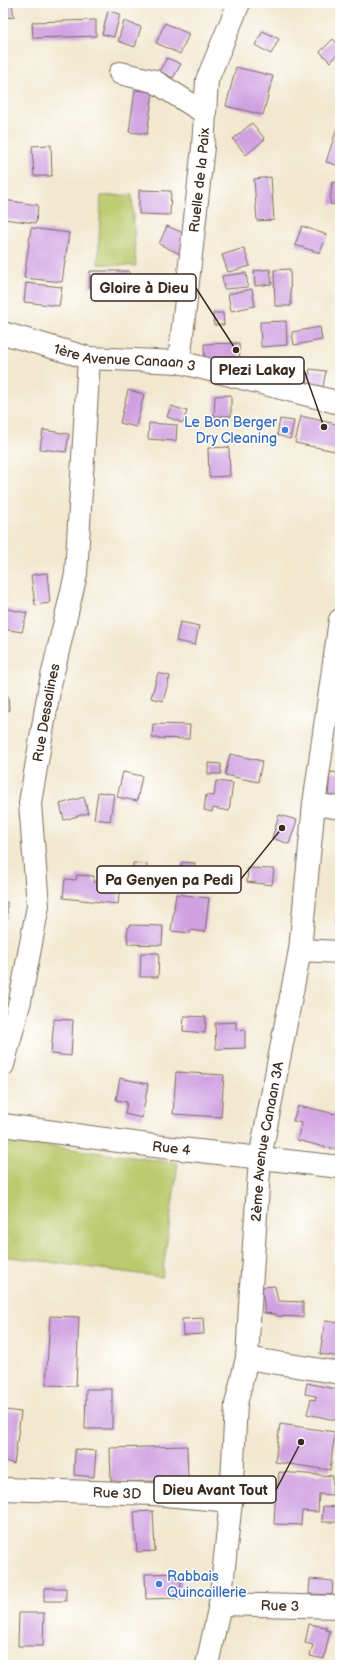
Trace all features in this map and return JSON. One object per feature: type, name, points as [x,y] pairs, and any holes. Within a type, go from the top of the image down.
[{"type":"street","name":"Ruelle de la Paix","points":[[179,362],[202,152],[207,80],[239,3]]},
{"type":"street","points":[[120,73],[154,81],[205,113]]},
{"type":"street","name":"1ère Avenue Canaan 3","points":[[3,333],[89,358],[179,362],[340,402]]},
{"type":"street","name":"Rue Dessalines","points":[[3,1065],[20,1001],[38,906],[30,803],[50,685],[76,574],[89,358]]},
{"type":"street","name":"2ème Avenue Canaan 3A","points":[[207,1665],[220,1604],[231,1501],[236,1404],[247,1358],[260,1158],[300,950],[314,804],[340,620]]},
{"type":"street","points":[[314,804],[340,808]]},
{"type":"street","points":[[300,950],[340,952]]},
{"type":"street","name":"Rue 4","points":[[3,1125],[80,1136],[340,1167]]},
{"type":"street","points":[[247,1358],[340,1373]]},
{"type":"street","name":"Rue 3D","points":[[3,1488],[154,1494],[231,1501]]},
{"type":"street","name":"Rue 3","points":[[220,1604],[340,1607]]},
{"type":"green space","points":[[132,195],[136,266],[98,264],[101,196]]},
{"type":"green space","points":[[3,1140],[178,1163],[162,1277],[3,1256]]},
{"type":"building","points":[[3,3],[12,3],[14,17],[3,18]]},
{"type":"building","points":[[108,11],[120,14],[114,37],[102,34]]},
{"type":"building","points":[[96,20],[96,36],[33,38],[32,22]]},
{"type":"building","points":[[124,21],[141,27],[135,47],[118,41]]},
{"type":"building","points":[[165,23],[189,34],[180,54],[156,43]]},
{"type":"building","points":[[263,31],[279,39],[271,54],[255,45]]},
{"type":"building","points":[[333,39],[340,46],[340,51],[330,62],[320,52]]},
{"type":"building","points":[[167,58],[181,64],[173,78],[159,71]]},
{"type":"building","points":[[236,67],[273,76],[263,115],[226,106]]},
{"type":"building","points":[[135,90],[153,92],[147,134],[129,132]]},
{"type":"building","points":[[252,123],[265,139],[246,155],[233,139]]},
{"type":"building","points":[[338,125],[340,125],[340,166],[326,162]]},
{"type":"building","points":[[51,145],[52,176],[34,176],[32,146]]},
{"type":"building","points":[[271,177],[274,220],[257,221],[254,179]]},
{"type":"building","points":[[332,182],[340,183],[340,205],[330,204]]},
{"type":"building","points":[[139,190],[171,191],[170,215],[139,214]]},
{"type":"building","points":[[3,200],[38,205],[36,223],[3,219]]},
{"type":"building","points":[[167,226],[193,237],[184,256],[159,244]]},
{"type":"building","points":[[302,226],[327,235],[320,253],[295,245]]},
{"type":"building","points":[[31,228],[69,233],[62,282],[24,278]]},
{"type":"building","points":[[244,248],[250,266],[228,272],[222,255]]},
{"type":"building","points":[[270,269],[272,284],[255,286],[254,271]]},
{"type":"building","points":[[290,269],[291,306],[275,306],[274,270]]},
{"type":"building","points":[[90,271],[129,271],[129,288],[89,287]]},
{"type":"building","points":[[246,273],[248,287],[224,289],[222,276]]},
{"type":"building","points":[[26,283],[62,287],[59,306],[24,302]]},
{"type":"building","points":[[252,289],[255,306],[231,311],[228,294]]},
{"type":"building","points":[[213,313],[223,313],[224,325],[214,325]]},
{"type":"building","points":[[286,321],[287,345],[261,347],[260,322]]},
{"type":"building","points":[[320,327],[322,340],[294,345],[292,332]]},
{"type":"building","points":[[239,343],[240,364],[205,365],[204,344]]},
{"type":"building","points":[[310,369],[326,371],[323,387],[307,384]]},
{"type":"building","points":[[128,390],[144,394],[136,427],[120,423]]},
{"type":"building","points":[[231,395],[231,416],[214,416],[215,396]]},
{"type":"building","points":[[171,406],[187,411],[183,423],[167,417]]},
{"type":"building","points":[[301,416],[340,425],[340,452],[295,443]]},
{"type":"building","points":[[280,419],[294,421],[290,439],[277,435]]},
{"type":"building","points":[[149,423],[177,425],[176,441],[148,439]]},
{"type":"building","points":[[43,430],[69,434],[66,452],[40,449]]},
{"type":"building","points":[[229,447],[230,476],[209,477],[208,448]]},
{"type":"building","points":[[47,573],[50,603],[35,605],[31,575]]},
{"type":"building","points":[[3,608],[27,613],[22,632],[3,629]]},
{"type":"building","points":[[180,622],[199,626],[195,645],[176,641]]},
{"type":"building","points":[[158,673],[170,676],[163,701],[151,698]]},
{"type":"building","points":[[8,696],[9,710],[3,711],[3,697]]},
{"type":"building","points":[[153,724],[190,725],[189,739],[152,738]]},
{"type":"building","points":[[230,754],[262,761],[258,782],[225,775]]},
{"type":"building","points":[[208,763],[221,764],[221,774],[208,774]]},
{"type":"building","points":[[123,772],[142,776],[137,801],[117,797]]},
{"type":"building","points":[[330,772],[340,773],[340,797],[328,796]]},
{"type":"building","points":[[216,781],[233,783],[229,811],[213,808],[212,812],[204,810],[206,795],[214,796]]},
{"type":"building","points":[[98,792],[114,794],[110,821],[94,819]]},
{"type":"building","points":[[84,797],[88,813],[64,820],[60,804]]},
{"type":"building","points":[[279,815],[297,820],[289,844],[272,838]]},
{"type":"building","points":[[182,862],[195,863],[193,888],[173,887]]},
{"type":"building","points":[[133,863],[147,864],[146,879],[132,878]]},
{"type":"building","points":[[248,868],[274,869],[272,885],[247,882]]},
{"type":"building","points":[[77,875],[94,876],[93,882],[120,885],[118,904],[63,898],[65,879],[76,880]]},
{"type":"building","points":[[176,894],[209,898],[205,932],[190,930],[190,933],[171,931]]},
{"type":"building","points":[[339,899],[340,900],[340,924],[335,923]]},
{"type":"building","points":[[3,902],[7,902],[7,919],[3,919]]},
{"type":"building","points":[[129,925],[163,926],[162,945],[128,944],[127,934]]},
{"type":"building","points":[[141,953],[159,953],[158,977],[140,977]]},
{"type":"building","points":[[184,1016],[206,1017],[205,1033],[183,1031]]},
{"type":"building","points":[[54,1019],[73,1020],[71,1056],[51,1054]]},
{"type":"building","points":[[236,1022],[236,1030],[245,1029],[245,1048],[216,1049],[215,1023]]},
{"type":"building","points":[[176,1072],[224,1075],[221,1117],[173,1114]]},
{"type":"building","points":[[120,1078],[148,1084],[142,1118],[125,1114],[127,1102],[116,1100]]},
{"type":"building","points":[[298,1106],[340,1115],[340,1151],[297,1140],[302,1123],[293,1121]]},
{"type":"building","points":[[275,1286],[278,1301],[303,1302],[303,1317],[276,1316],[276,1314],[264,1313],[264,1302],[261,1287]]},
{"type":"building","points":[[50,1316],[79,1317],[76,1386],[46,1385]]},
{"type":"building","points":[[203,1318],[204,1334],[183,1335],[182,1319]]},
{"type":"building","points":[[325,1321],[340,1323],[340,1357],[320,1354]]},
{"type":"building","points":[[307,1383],[340,1390],[340,1421],[307,1414],[311,1399],[315,1400],[316,1396],[305,1394]]},
{"type":"building","points":[[86,1389],[112,1389],[112,1429],[85,1429]]},
{"type":"building","points":[[5,1410],[21,1412],[14,1464],[3,1460],[3,1421]]},
{"type":"building","points":[[280,1424],[335,1432],[330,1470],[275,1462]]},
{"type":"building","points":[[187,1446],[188,1480],[111,1482],[110,1448]]},
{"type":"building","points":[[75,1449],[96,1451],[94,1477],[74,1475]]},
{"type":"building","points":[[279,1472],[333,1476],[332,1495],[319,1494],[318,1512],[302,1511],[301,1525],[274,1524],[276,1485],[278,1485]]},
{"type":"building","points":[[323,1506],[340,1507],[340,1522],[322,1522]]},
{"type":"building","points":[[153,1511],[155,1551],[137,1552],[134,1512]]},
{"type":"building","points":[[181,1573],[181,1598],[146,1599],[145,1574]]},
{"type":"building","points":[[310,1579],[333,1581],[332,1595],[309,1594]]},
{"type":"building","points":[[44,1588],[66,1588],[66,1601],[44,1601]]},
{"type":"building","points":[[19,1613],[44,1613],[43,1646],[18,1646]]},
{"type":"building","points":[[309,1624],[326,1627],[326,1630],[330,1631],[324,1659],[310,1656],[313,1645],[305,1643]]},
{"type":"place","name":"Gloire à Dieu","points":[[236,350]]},
{"type":"place","name":"Plezi Lakay","points":[[324,427]]},
{"type":"place","name":"Le Bon Berger Dry Cleaning","points":[[285,430]]},
{"type":"place","name":"Pa Genyen pa Pedi","points":[[282,828]]},
{"type":"place","name":"Dieu Avant Tout","points":[[301,1442]]},
{"type":"place","name":"Rabbais Quincaillerie","points":[[159,1584]]}]
